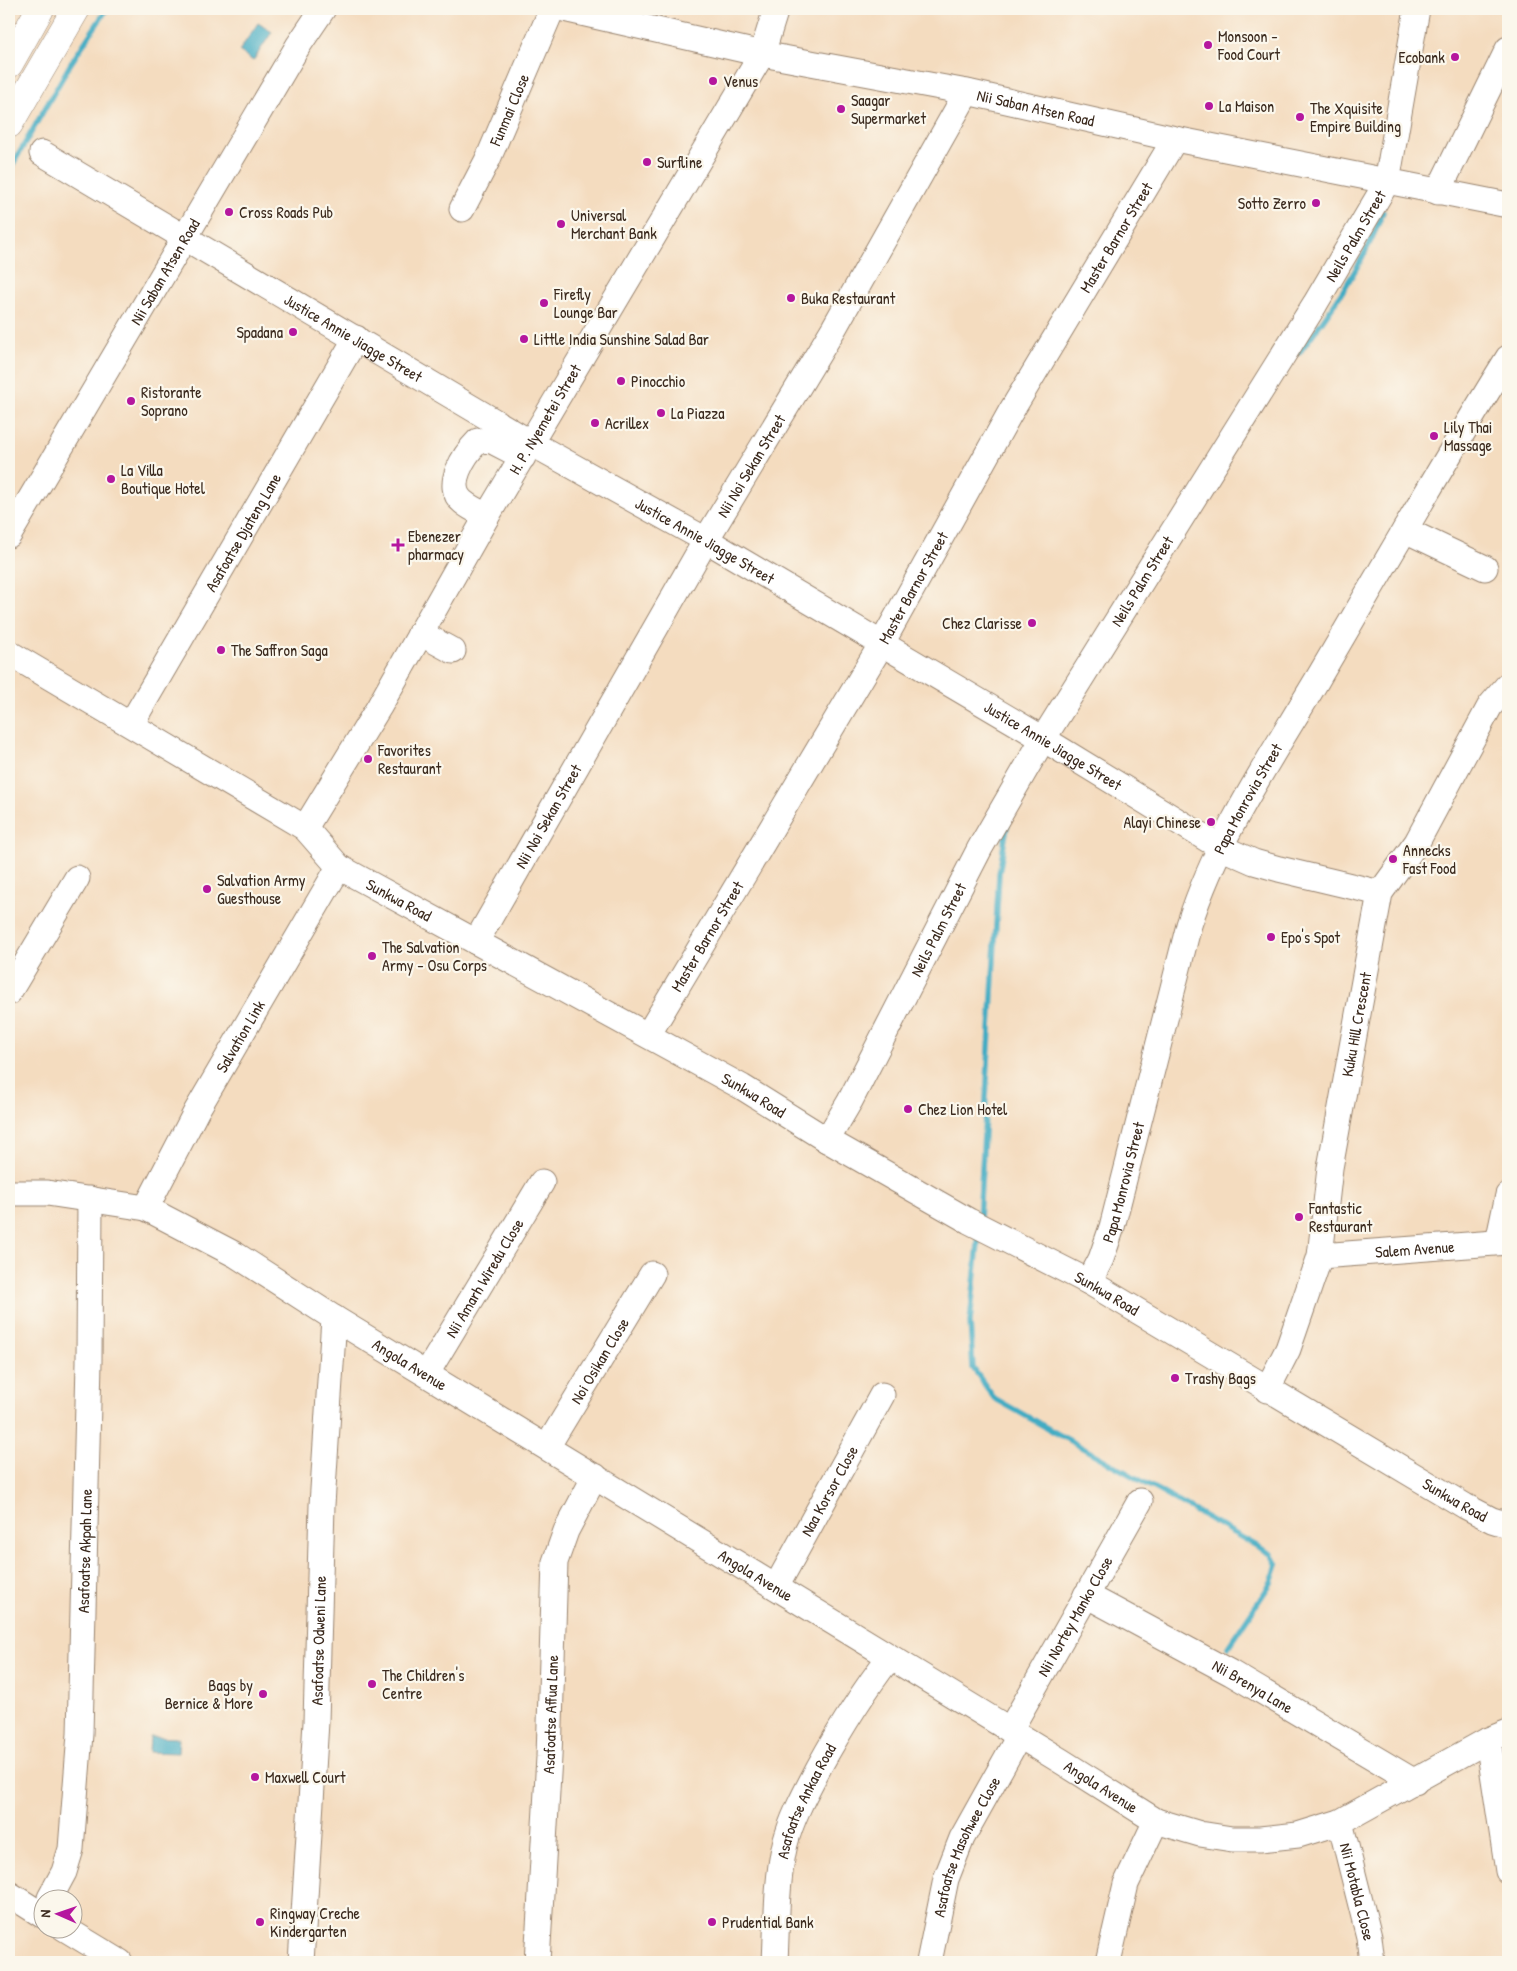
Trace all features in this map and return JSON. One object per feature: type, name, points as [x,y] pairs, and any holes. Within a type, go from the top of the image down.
[{"type":"main road","points":[[9,64],[40,9]]},
{"type":"main road","points":[[9,124],[16,94],[76,9]]},
{"type":"street","name":"Nii Saban Atsen Road","points":[[9,535],[298,46],[323,9]]},
{"type":"street","name":"Funmai Close","points":[[462,209],[491,152],[552,9]]},
{"type":"street","name":"Nii Saban Atsen Road","points":[[564,9],[762,54],[967,92],[1175,139],[1508,206]]},
{"type":"street","name":"H. P. Nyemetei Street","points":[[305,828],[379,708],[487,516],[762,54],[776,9]]},
{"type":"street","name":"Neils Palm Street","points":[[827,1140],[850,1101],[980,848],[1044,739],[1315,304],[1386,182],[1417,9]]},
{"type":"street","points":[[1438,192],[1508,49]]},
{"type":"street","name":"Nii Noi Sekan Street","points":[[476,942],[706,540],[834,328],[967,92]]},
{"type":"street","name":"Master Barnor Street","points":[[648,1035],[881,645],[1010,413],[1175,139]]},
{"type":"street","name":"Justice Annie Jiagge Street","points":[[42,153],[356,338],[527,450],[706,540],[881,645],[1044,739],[1220,847],[1254,862],[1380,893]]},
{"type":"street","name":"Asafoatse Djateng Lane","points":[[131,724],[356,338]]},
{"type":"street","name":"Papa Monrovia Street","points":[[1090,1282],[1101,1259],[1112,1227],[1189,925],[1204,880],[1220,847],[1508,358]]},
{"type":"street","points":[[487,516],[462,501],[455,490],[455,477],[470,449],[478,441],[490,440],[527,450]]},
{"type":"street","points":[[1405,530],[1485,568]]},
{"type":"street","points":[[420,633],[453,651]]},
{"type":"street","name":"Sunkwa Road","points":[[9,652],[305,828],[339,867],[742,1087],[827,1140],[979,1226],[1090,1282],[1267,1390],[1466,1506],[1492,1520],[1508,1525]]},
{"type":"street","name":"Kuku Hill Crescent","points":[[1267,1390],[1288,1349],[1320,1256],[1330,1168],[1380,893],[1417,842],[1490,706],[1508,685]]},
{"type":"street","name":"Salvation Link","points":[[146,1208],[197,1110],[339,867]]},
{"type":"street","points":[[9,992],[77,878]]},
{"type":"street","name":"Nii Amarh Wiredu Close","points":[[427,1373],[542,1182]]},
{"type":"street","name":"Angola Avenue","points":[[9,1193],[48,1193],[146,1208],[236,1255],[334,1318],[427,1373],[1156,1821],[1200,1834],[1260,1839],[1298,1835],[1340,1822],[1498,1736]]},
{"type":"street","points":[[1503,1242],[1508,1195]]},
{"type":"street","name":"Asafoatse Akpah Lane","points":[[56,1888],[64,1872],[71,1849],[80,1734],[89,1362],[90,1198]]},
{"type":"street","name":"Salem Avenue","points":[[1320,1256],[1503,1242]]},
{"type":"street","name":"Noi Osikan Close","points":[[547,1447],[652,1274]]},
{"type":"street","name":"Asafoatse Odweni Lane","points":[[301,1962],[316,1722],[322,1506],[334,1318]]},
{"type":"street","name":"Naa Korsor Close","points":[[776,1587],[882,1396]]},
{"type":"street","name":"Asafoatse Affua Lane","points":[[537,1962],[549,1758],[555,1562],[566,1531],[595,1476]]},
{"type":"street","name":"Nii Nortey Manko Close","points":[[1014,1733],[1086,1595],[1140,1501]]},
{"type":"street","name":"Nii Brenya Lane","points":[[1086,1595],[1231,1673],[1415,1782]]},
{"type":"street","name":"Asafoatse Ankaa Road","points":[[776,1962],[782,1867],[785,1845],[795,1814],[842,1726],[863,1692],[889,1658]]},
{"type":"street","name":"Asafoatse Masohwee Close","points":[[929,1962],[946,1879],[962,1838],[1014,1733]]},
{"type":"street","points":[[1498,1736],[1508,1871]]},
{"type":"street","points":[[1108,1962],[1126,1884],[1156,1821]]},
{"type":"street","name":"Nii Motabla Close","points":[[1340,1822],[1369,1937],[1372,1962]]},
{"type":"street","points":[[9,1894],[32,1905]]},
{"type":"street","points":[[80,1938],[120,1962]]},
{"type":"water","points":[[258,23],[272,32],[253,61],[239,51]]},
{"type":"water","points":[[150,1737],[179,1738],[178,1753],[149,1752]]},
{"type":"waterway","points":[[9,171],[71,63],[107,9]]},
{"type":"waterway","points":[[1299,353],[1346,286],[1366,251],[1383,212]]},
{"type":"waterway","points":[[979,1220],[999,874],[1008,820]]},
{"type":"waterway","points":[[979,1234],[970,1322],[973,1368],[994,1398],[1271,1554],[1277,1565],[1271,1583],[1228,1647]]},
{"type":"place","name":"Monsoon - Food Court","points":[[1208,45]]},
{"type":"place","name":"Ecobank","points":[[1455,57]]},
{"type":"place","name":"Venus","points":[[713,81]]},
{"type":"place","name":"La Maison","points":[[1209,106]]},
{"type":"place","name":"Saagar Supermarket","points":[[841,109]]},
{"type":"place","name":"The Xquisite Empire Building","points":[[1300,117]]},
{"type":"place","name":"Surfline","points":[[647,162]]},
{"type":"place","name":"Sotto Zerro","points":[[1316,203]]},
{"type":"place","name":"Cross Roads Pub","points":[[229,212]]},
{"type":"place","name":"Universal Merchant Bank","points":[[561,224]]},
{"type":"place","name":"Buka Restaurant","points":[[791,298]]},
{"type":"place","name":"Firefly Lounge Bar","points":[[544,303]]},
{"type":"place","name":"Spadana","points":[[293,332]]},
{"type":"place","name":"Little India Sunshine Salad Bar","points":[[524,339]]},
{"type":"place","name":"Pinocchio","points":[[621,381]]},
{"type":"place","name":"Ristorante Soprano","points":[[131,401]]},
{"type":"place","name":"La Piazza","points":[[661,413]]},
{"type":"place","name":"Acrillex","points":[[595,423]]},
{"type":"place","name":"Lily Thai Massage","points":[[1434,436]]},
{"type":"place","name":"La Villa Boutique Hotel","points":[[111,479]]},
{"type":"place","name":"Ebenezer pharmacy","points":[[398,545]]},
{"type":"place","name":"Chez Clarisse","points":[[1032,623]]},
{"type":"place","name":"The Saffron Saga","points":[[221,650]]},
{"type":"place","name":"Favorites Restaurant","points":[[368,759]]},
{"type":"place","name":"Alayi Chinese","points":[[1211,822]]},
{"type":"place","name":"Annecks Fast Food","points":[[1393,859]]},
{"type":"place","name":"Salvation Army Guesthouse","points":[[207,889]]},
{"type":"place","name":"Epo's Spot","points":[[1271,937]]},
{"type":"place","name":"The Salvation Army - Osu Corps","points":[[372,956]]},
{"type":"place","name":"Chez Lion Hotel","points":[[908,1109]]},
{"type":"place","name":"Fantastic Restaurant","points":[[1299,1217]]},
{"type":"place","name":"Trashy Bags","points":[[1175,1378]]},
{"type":"place","name":"The Children's Centre","points":[[372,1684]]},
{"type":"place","name":"Bags by Bernice & More","points":[[263,1694]]},
{"type":"place","name":"Maxwell Court","points":[[255,1777]]},
{"type":"place","name":"Ringway Creche Kindergarten","points":[[260,1922]]},
{"type":"place","name":"Prudential Bank","points":[[712,1922]]}]
